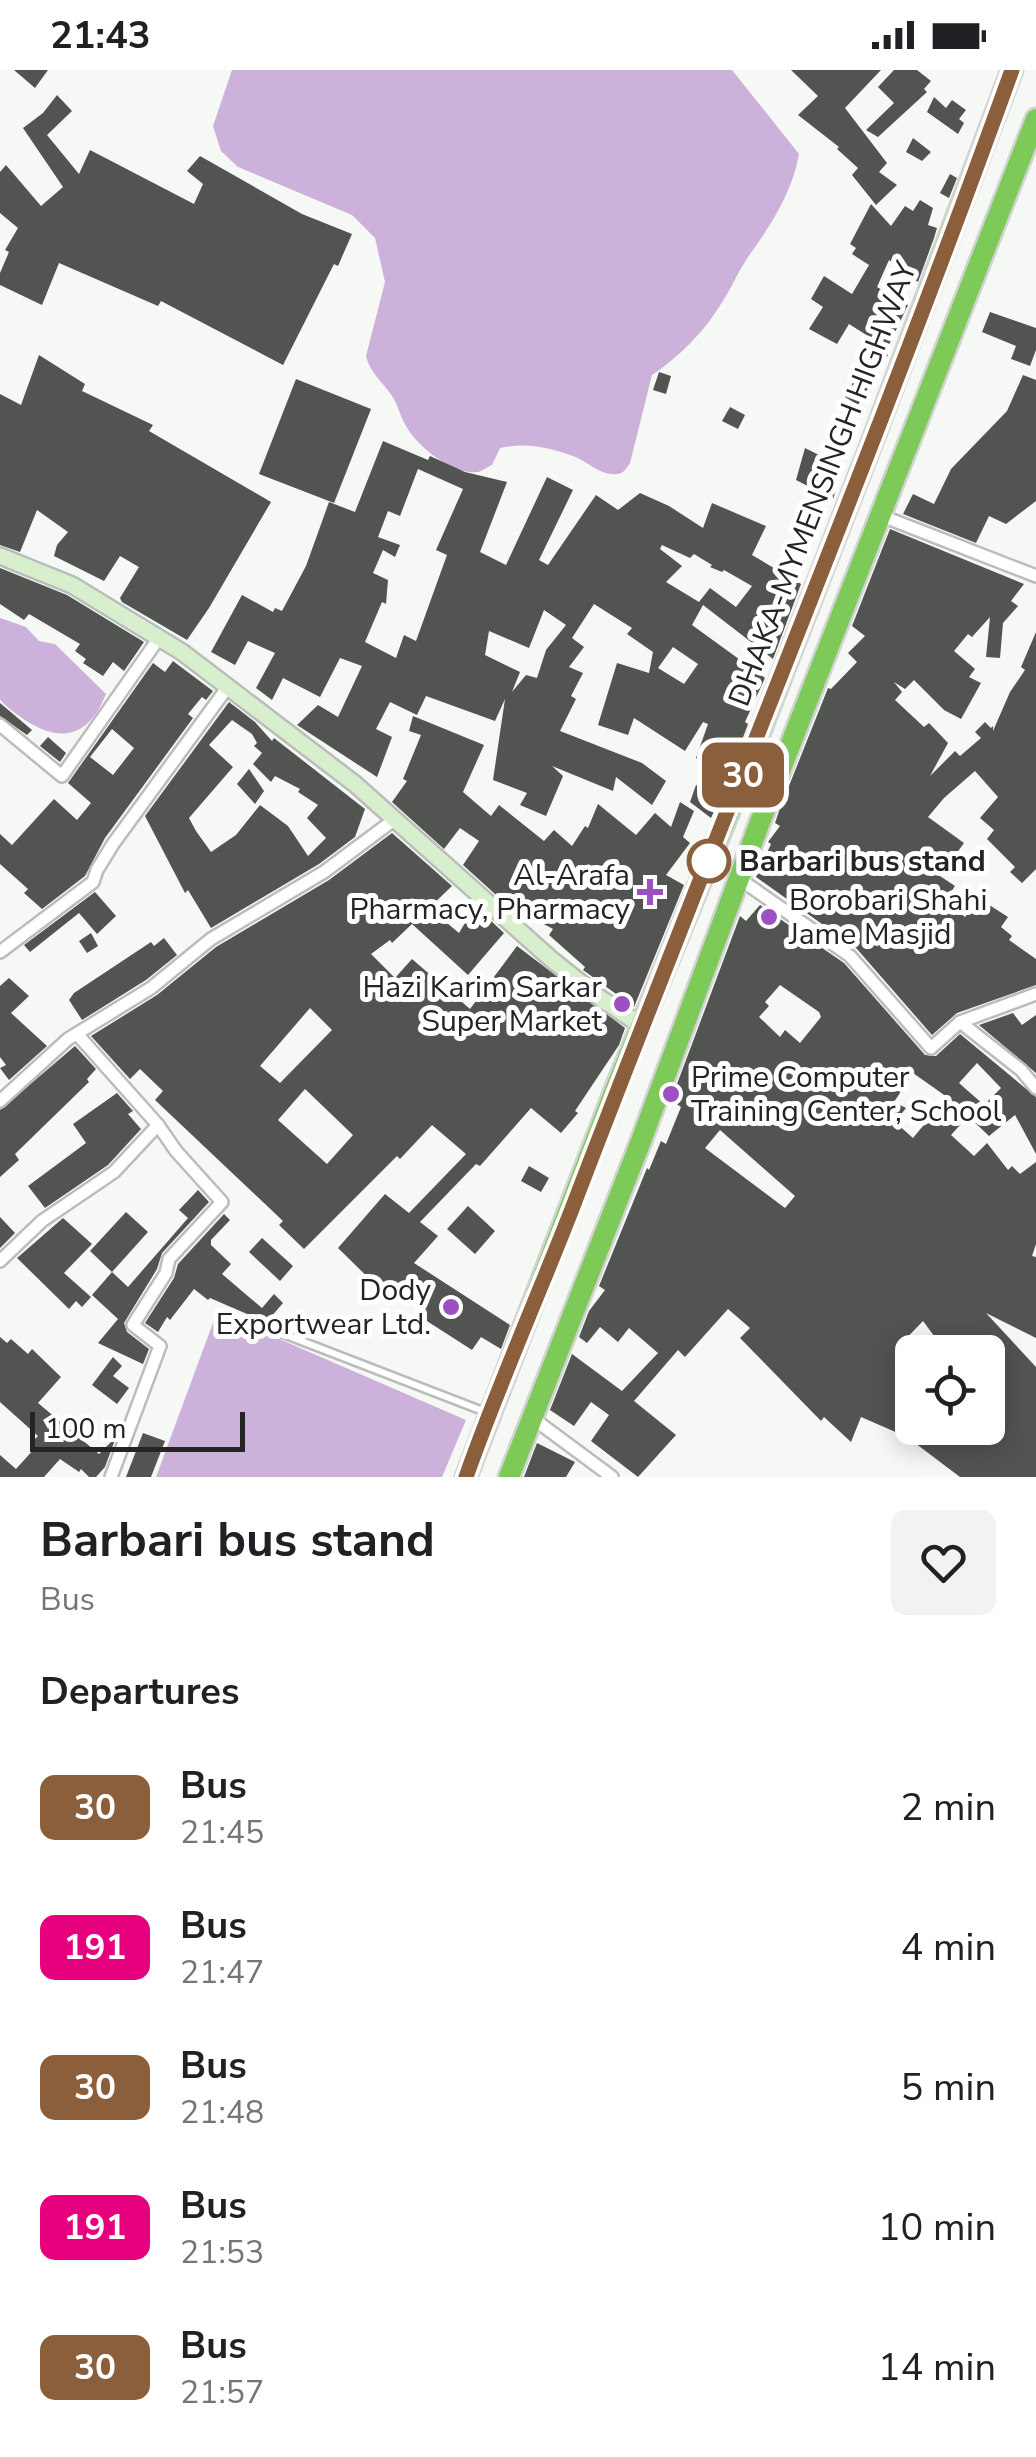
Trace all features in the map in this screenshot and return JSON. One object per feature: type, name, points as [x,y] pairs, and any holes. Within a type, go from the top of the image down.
[{"type":"highway","name":"DHAKA-MYMENSINGH HIGHWAY","points":[[466,1477],[853,493],[1012,70]]},
{"type":"highway","points":[[509,1477],[1036,119]]},
{"type":"street","points":[[882,516],[1036,576]]},
{"type":"street","points":[[0,556],[72,585],[159,638],[396,819],[551,959],[642,1026]]},
{"type":"street","points":[[0,725],[62,776],[159,638]]},
{"type":"street","points":[[0,952],[94,882],[113,844],[227,688]]},
{"type":"street","points":[[0,1101],[77,1034],[151,988],[212,939],[324,872],[396,819]]},
{"type":"street","points":[[740,880],[850,956],[931,1048],[960,1022],[1036,994]]},
{"type":"street","points":[[960,1022],[1021,1070],[1036,1088]]},
{"type":"street","points":[[77,1034],[222,1202],[169,1259],[166,1273],[133,1324],[160,1346],[111,1477]]},
{"type":"street","points":[[0,1261],[42,1221],[114,1172],[158,1125]]},
{"type":"street","points":[[531,1417],[612,1477]]},
{"type":"lane","points":[[272,1330],[489,1414]]},
{"type":"shaded area","points":[[232,70],[732,70],[799,154],[779,208],[725,298],[690,343],[652,375],[625,470],[606,473],[564,453],[519,445],[500,448],[492,465],[468,472],[436,458],[418,442],[368,362],[366,356],[385,282],[375,238],[352,215],[238,167],[221,151],[213,126]]},
{"type":"shaded area","points":[[0,618],[26,627],[39,641],[55,644],[106,694],[86,725],[61,734],[47,731],[4,704],[0,699]]},
{"type":"shaded area","points":[[217,1312],[466,1420],[442,1477],[156,1477]]},
{"type":"building","points":[[14,70],[48,70],[35,88]]},
{"type":"building","points":[[791,70],[881,70],[845,108],[887,163],[879,172],[897,185],[876,205],[852,175],[858,168],[839,147],[798,115],[818,96]]},
{"type":"building","points":[[894,70],[917,70],[931,81],[924,89],[927,92],[878,137],[866,130],[894,103],[878,87]]},
{"type":"building","points":[[57,95],[72,111],[47,135],[79,174],[90,150],[194,204],[203,184],[187,171],[200,156],[302,214],[352,234],[283,365],[161,301],[158,306],[59,263],[42,305],[0,285],[0,273],[9,252],[5,250],[18,228],[0,213],[0,172],[6,165],[41,206],[63,187],[23,128],[43,113]]},
{"type":"building","points":[[934,97],[946,108],[952,100],[966,110],[959,119],[964,123],[958,134],[927,112]]},
{"type":"building","points":[[913,138],[931,152],[922,161],[906,152]]},
{"type":"building","points":[[950,174],[957,178],[949,198],[940,193]]},
{"type":"building","points":[[920,200],[933,208],[928,225],[937,228],[934,238],[918,282],[889,260],[877,287],[908,305],[885,353],[888,355],[858,405],[845,397],[876,341],[849,324],[837,344],[809,329],[823,307],[811,299],[824,276],[852,294],[869,265],[852,254],[856,248],[850,244],[871,204],[891,226],[905,206],[913,211]]},
{"type":"building","points":[[990,312],[1036,328],[1036,350],[1030,366],[1011,359],[1016,346],[982,332]]},
{"type":"building","points":[[39,355],[85,384],[82,391],[153,425],[149,431],[271,502],[187,640],[122,602],[120,598],[139,567],[120,556],[104,581],[54,556],[68,532],[37,510],[20,552],[0,545],[0,394],[21,405]]},
{"type":"building","points":[[659,372],[671,376],[666,394],[653,390]]},
{"type":"building","points":[[1023,375],[1036,380],[1036,501],[1006,524],[989,516],[976,543],[903,514],[913,494],[934,504],[951,469],[1007,411]]},
{"type":"building","points":[[296,379],[371,409],[334,503],[259,474]]},
{"type":"building","points":[[730,407],[745,415],[738,429],[722,421]]},
{"type":"building","points":[[383,441],[428,460],[430,456],[465,472],[507,482],[480,552],[506,565],[547,477],[573,490],[539,560],[548,565],[596,495],[618,510],[640,493],[703,528],[712,503],[766,526],[752,555],[801,584],[773,659],[703,605],[692,625],[765,678],[745,722],[748,724],[735,759],[723,778],[696,758],[708,724],[703,722],[685,751],[634,718],[628,735],[598,725],[617,663],[649,673],[653,652],[627,634],[632,628],[594,604],[572,638],[584,647],[569,667],[583,673],[571,696],[576,699],[560,731],[642,763],[666,781],[652,805],[616,777],[613,791],[552,766],[563,776],[546,816],[520,805],[527,793],[493,780],[505,699],[495,721],[426,696],[417,715],[390,702],[376,729],[392,737],[377,777],[297,725],[318,705],[338,717],[362,666],[340,658],[320,697],[283,678],[272,700],[256,688],[275,653],[248,641],[235,665],[211,652],[242,595],[273,612],[275,608],[282,611],[306,566],[329,502],[355,512]],"holes":[[[418,469],[463,489],[436,550],[447,555],[416,641],[404,635],[396,658],[365,642],[382,602],[386,604],[388,580],[373,573],[383,550],[395,557],[400,545],[378,537],[388,511],[400,516]],[[662,545],[690,558],[694,554],[710,567],[724,570],[752,586],[736,607],[710,588],[699,602],[666,582],[682,566],[660,549]],[[544,610],[566,625],[546,650],[537,678],[526,675],[512,692],[520,672],[485,655],[489,631],[529,648]],[[673,647],[698,664],[684,684],[658,668]]]},
{"type":"building","points":[[805,448],[823,457],[819,473],[838,484],[833,499],[796,480]]},
{"type":"building","points":[[890,529],[1024,584],[1011,601],[1018,606],[1003,623],[1000,658],[986,657],[990,617],[954,651],[975,669],[969,677],[981,683],[961,719],[944,710],[914,680],[905,689],[894,682],[902,692],[895,700],[924,727],[929,723],[948,743],[930,776],[955,751],[960,756],[981,738],[975,732],[985,722],[993,726],[993,731],[1010,692],[1025,670],[1021,667],[1036,632],[1036,869],[1022,883],[1010,872],[1015,867],[987,839],[994,830],[980,818],[998,797],[975,771],[928,817],[964,843],[940,876],[955,886],[945,901],[965,917],[980,899],[1008,917],[1001,927],[1012,936],[1009,940],[1036,959],[1036,985],[957,1013],[932,1035],[857,949],[756,877],[771,844],[768,842],[780,826],[775,823],[779,811],[828,688],[857,662],[848,653],[865,636],[852,626]]},
{"type":"building","points":[[0,568],[67,595],[144,642],[124,671],[113,662],[103,676],[83,663],[86,659],[75,651],[80,644],[29,614],[24,620],[0,604]]},
{"type":"building","points":[[173,661],[213,691],[206,700],[202,697],[188,714],[193,718],[105,838],[85,876],[42,909],[24,893],[28,889],[0,864],[0,834],[12,845],[54,799],[77,820],[91,803],[68,783],[153,663],[165,672]],"holes":[[[112,729],[134,748],[113,775],[90,757]]]},
{"type":"building","points":[[229,702],[272,741],[274,738],[365,809],[355,837],[319,864],[211,928],[188,890],[185,893],[145,816]],"holes":[[[232,720],[252,734],[257,743],[254,746],[262,753],[253,764],[271,782],[275,776],[300,789],[298,792],[318,805],[307,818],[326,838],[308,856],[288,826],[260,805],[236,835],[211,852],[189,818],[233,767],[209,745]]]},
{"type":"building","points":[[0,703],[32,730],[27,735],[0,716]]},
{"type":"building","points":[[413,716],[484,745],[463,792],[491,816],[499,805],[544,841],[554,830],[572,846],[585,826],[588,828],[598,804],[636,835],[655,813],[671,827],[680,802],[694,811],[683,837],[690,843],[666,875],[684,885],[634,1007],[583,970],[585,967],[549,935],[553,929],[506,904],[463,865],[479,841],[460,828],[444,849],[392,802],[407,781],[403,779],[421,735],[409,731]]},
{"type":"building","points":[[48,737],[66,753],[60,762],[40,746]]},
{"type":"building","points":[[249,769],[264,791],[255,804],[237,784]]},
{"type":"building","points":[[696,785],[719,800],[711,818],[690,802]]},
{"type":"building","points":[[392,833],[452,886],[429,908],[459,933],[475,906],[504,933],[468,975],[412,924],[392,943],[390,940],[371,954],[395,978],[412,959],[470,1009],[517,946],[625,1028],[619,1045],[575,1111],[578,1113],[561,1133],[531,1108],[480,1166],[476,1164],[420,1222],[438,1236],[414,1263],[510,1325],[501,1349],[481,1337],[472,1350],[416,1314],[424,1300],[400,1285],[389,1298],[338,1248],[385,1194],[409,1213],[466,1154],[432,1125],[304,1249],[279,1225],[283,1221],[155,1100],[163,1091],[140,1069],[130,1079],[91,1036],[157,995],[216,947],[329,880]],"holes":[[[310,1008],[332,1030],[280,1083],[260,1066]],[[305,1089],[353,1135],[327,1164],[278,1120]]]},
{"type":"building","points":[[95,892],[116,916],[97,934],[79,913],[30,952],[24,945]]},
{"type":"building","points":[[760,905],[844,963],[925,1055],[936,1056],[960,1034],[1036,1097],[1036,1154],[1015,1115],[989,1136],[968,1116],[951,1135],[974,1156],[987,1143],[1008,1170],[1012,1166],[1020,1174],[1036,1162],[1036,1244],[1032,1256],[1036,1257],[1036,1338],[986,1313],[1036,1367],[1036,1477],[960,1477],[918,1445],[1005,1445],[1005,1335],[933,1335],[923,1321],[910,1335],[895,1335],[895,1432],[861,1417],[851,1442],[824,1417],[821,1421],[740,1338],[750,1328],[728,1309],[685,1357],[678,1350],[634,1401],[676,1435],[638,1477],[591,1441],[609,1415],[591,1402],[574,1426],[550,1410],[572,1354],[622,1391],[658,1353],[629,1328],[618,1342],[600,1327],[587,1343],[579,1337],[589,1311],[605,1290],[599,1286],[647,1168],[661,1141],[666,1144],[681,1107],[671,1100],[740,916],[746,921]],"holes":[[[780,985],[821,1017],[800,1043],[785,1030],[780,1037],[759,1017],[769,1006],[765,1002]],[[977,1063],[1001,1088],[984,1105],[959,1083]],[[913,1073],[947,1097],[913,1138],[895,1122],[906,1108],[894,1102]],[[720,1130],[795,1196],[785,1208],[705,1148]]]},
{"type":"building","points":[[91,933],[98,946],[87,953],[79,941]]},
{"type":"building","points":[[164,938],[177,955],[146,980],[82,1020],[69,1000],[74,993],[151,942],[154,946]]},
{"type":"building","points":[[9,978],[29,996],[11,1013],[47,1046],[9,1080],[0,1068],[6,1065],[0,1057],[0,986]]},
{"type":"building","points":[[1013,1013],[1022,1025],[1036,1015],[1036,1073],[979,1025]]},
{"type":"building","points":[[75,1046],[96,1069],[87,1079],[89,1082],[15,1154],[19,1160],[0,1177],[0,1110]]},
{"type":"building","points":[[117,1093],[133,1111],[128,1114],[141,1129],[108,1165],[45,1208],[28,1186],[86,1143],[73,1124]]},
{"type":"building","points":[[529,1166],[549,1178],[541,1192],[521,1181]]},
{"type":"building","points":[[198,1190],[209,1202],[162,1253],[157,1269],[124,1323],[127,1332],[149,1349],[143,1364],[98,1343],[118,1319],[92,1295],[112,1272],[128,1287],[188,1218],[179,1210]]},
{"type":"building","points":[[468,1206],[495,1231],[475,1254],[447,1229]]},
{"type":"building","points":[[126,1212],[148,1232],[112,1272],[90,1251]]},
{"type":"building","points":[[224,1214],[230,1220],[211,1240],[211,1245],[231,1264],[222,1274],[262,1308],[274,1294],[283,1303],[264,1325],[254,1317],[208,1300],[194,1289],[158,1332],[145,1323],[174,1278],[178,1264]]},
{"type":"building","points":[[0,1217],[15,1233],[0,1248]]},
{"type":"building","points":[[63,1218],[92,1244],[64,1273],[91,1297],[82,1307],[76,1301],[69,1309],[17,1258]]},
{"type":"building","points":[[262,1238],[293,1266],[280,1281],[249,1252]]},
{"type":"building","points":[[0,1337],[7,1343],[11,1339],[28,1354],[32,1349],[61,1377],[38,1403],[99,1454],[116,1437],[105,1467],[96,1477],[89,1477],[81,1469],[79,1472],[60,1459],[44,1477],[0,1477],[0,1455],[16,1469],[35,1448],[30,1444],[38,1436],[0,1402]]},
{"type":"building","points":[[113,1357],[122,1366],[113,1376],[129,1388],[117,1404],[92,1385]]},
{"type":"building","points":[[143,1433],[165,1441],[151,1477],[126,1477]]},
{"type":"building","points":[[537,1443],[575,1462],[566,1477],[524,1477]]},
{"type":"bus line","name":"30","points":[[466,1477],[860,474],[1012,70]]},
{"type":"place","name":"Barbari bus stand","points":[[709,861]]},
{"type":"place","name":"Al-Arafa Pharmacy, Pharmacy","points":[[650,892]]},
{"type":"place","name":"Borobari Shahi Jame Masjid","points":[[769,917]]},
{"type":"place","name":"Hazi Karim Sarkar Super Market","points":[[622,1004]]},
{"type":"place","name":"Prime Computer Training Center, School","points":[[671,1094]]},
{"type":"place","name":"Dody Exportwear Ltd.","points":[[451,1307]]}]
